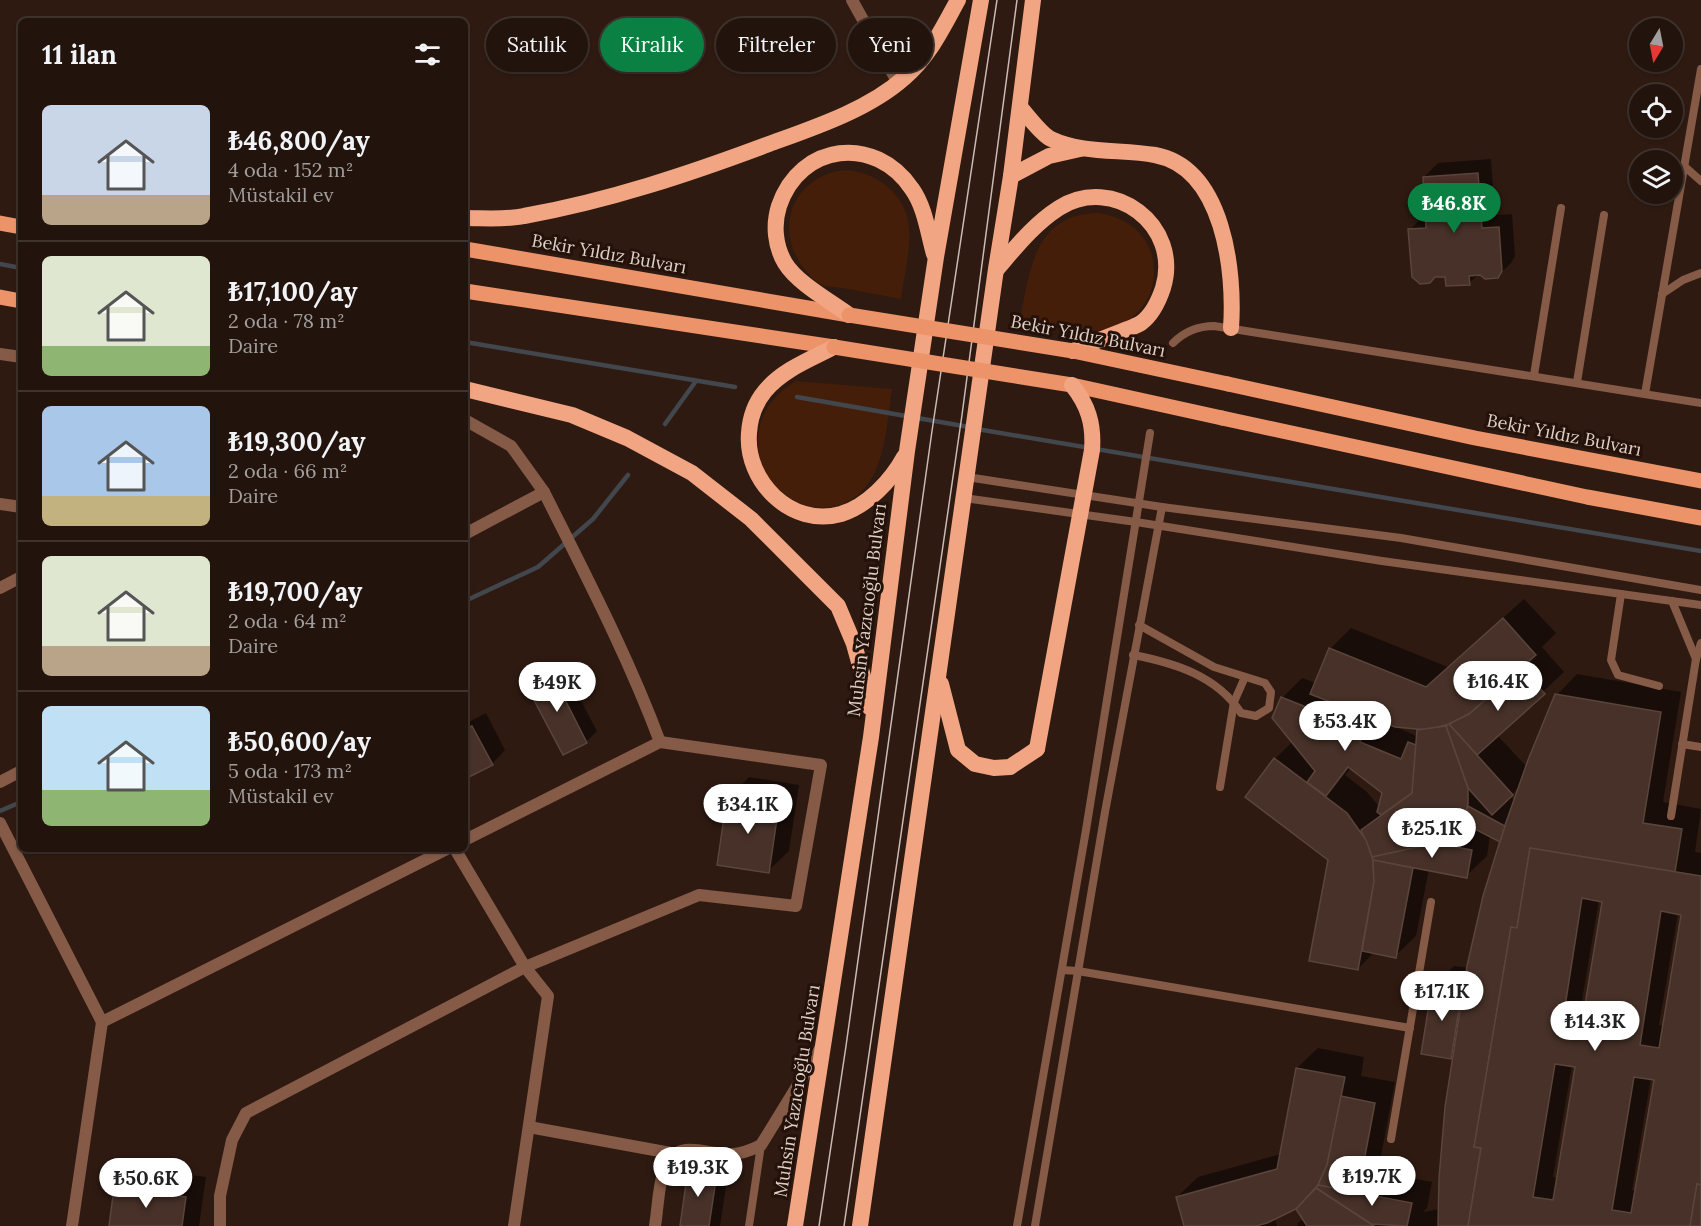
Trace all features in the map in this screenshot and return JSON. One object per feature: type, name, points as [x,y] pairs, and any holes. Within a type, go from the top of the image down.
[{"type":"highway","points":[[468,218],[522,217],[621,194],[743,154],[829,121],[873,99],[898,83],[929,52],[958,0]]},
{"type":"highway","name":"Muhsin Yazıcıoğlu Bulvarı","points":[[795,1226],[871,737],[907,451],[936,257],[981,0]]},
{"type":"highway","points":[[860,1226],[1011,176],[1033,0]]},
{"type":"highway","points":[[1020,107],[1049,139],[1084,148],[1158,156],[1178,164],[1201,184],[1221,228],[1227,251],[1232,289],[1231,328]]},
{"type":"highway","points":[[1011,176],[1049,156],[1084,148]]},
{"type":"highway","points":[[849,315],[792,273],[780,253],[775,232],[777,213],[789,184],[804,168],[832,154],[852,152],[873,157],[895,170],[913,189],[919,201],[936,257]]},
{"type":"highway","points":[[996,269],[1028,232],[1059,208],[1071,203],[1095,198],[1116,201],[1137,211],[1151,222],[1163,242],[1167,260],[1164,284],[1155,305],[1141,323],[1073,351]]},
{"type":"highway","points":[[834,347],[782,375],[758,401],[751,419],[748,441],[750,459],[759,479],[774,497],[790,508],[811,515],[831,516],[849,511],[871,497],[892,476],[907,451]]},
{"type":"highway","points":[[939,676],[958,750],[975,764],[994,768],[1010,766],[1037,749],[1092,450],[1089,414],[1085,403],[1072,385]]},
{"type":"highway","points":[[468,390],[572,415],[627,438],[692,473],[751,519],[838,606],[854,644],[867,691],[871,737]]},
{"type":"main road","points":[[0,223],[18,226]]},
{"type":"main road","name":"Bekir Yıldız Bulvarı","points":[[468,250],[1073,351],[1475,438],[1701,481]]},
{"type":"main road","points":[[468,291],[1072,385],[1587,497],[1701,518]]},
{"type":"main road","points":[[0,297],[18,300]]},
{"type":"street","points":[[852,0],[898,83]]},
{"type":"street","points":[[0,354],[18,357]]},
{"type":"street","points":[[468,422],[511,446],[544,492],[610,625],[660,742]]},
{"type":"street","points":[[468,532],[544,492]]},
{"type":"street","points":[[0,504],[18,507]]},
{"type":"street","points":[[0,588],[18,579]]},
{"type":"street","points":[[220,1226],[220,1196],[232,1140],[246,1113],[525,967],[699,895],[796,906],[821,765],[660,742],[468,838]]},
{"type":"street","points":[[0,782],[18,773]]},
{"type":"street","points":[[0,824],[102,1022],[72,1226]]},
{"type":"street","points":[[102,1022],[441,852]]},
{"type":"street","points":[[457,852],[525,967],[548,996],[514,1226]]},
{"type":"street","points":[[529,1127],[676,1154],[698,1149],[738,1154],[761,1145],[824,1043]]},
{"type":"street","points":[[656,1226],[663,1173],[676,1154]]},
{"type":"lane","points":[[1645,394],[1701,69]]},
{"type":"lane","points":[[1684,165],[1701,180]]},
{"type":"lane","points":[[1534,375],[1561,208]]},
{"type":"lane","points":[[1577,382],[1604,215]]},
{"type":"lane","points":[[1662,294],[1683,280],[1701,273]]},
{"type":"lane","points":[[1173,343],[1180,336],[1197,327],[1215,326],[1701,403]]},
{"type":"lane","points":[[1017,1226],[1062,970],[1150,433]]},
{"type":"lane","points":[[967,477],[1162,507],[1401,538],[1701,590]]},
{"type":"lane","points":[[964,498],[1136,522],[1382,561],[1701,605]]},
{"type":"lane","points":[[1035,1226],[1139,625],[1162,507]]},
{"type":"lane","points":[[1621,594],[1611,660],[1618,675],[1659,686]]},
{"type":"lane","points":[[1672,601],[1696,659]]},
{"type":"lane","points":[[1134,655],[1165,661],[1207,679],[1234,702],[1241,713],[1256,716],[1269,708],[1270,692],[1265,682],[1214,668],[1139,625]]},
{"type":"lane","points":[[1671,816],[1696,659],[1701,643]]},
{"type":"lane","points":[[1220,787],[1234,702],[1245,678]]},
{"type":"lane","points":[[1682,744],[1701,747]]},
{"type":"lane","points":[[1390,1139],[1431,902]]},
{"type":"lane","points":[[1062,970],[1410,1028]]},
{"type":"lane","points":[[749,1226],[761,1145]]},
{"type":"shaded area","points":[[846,170],[869,175],[879,181],[888,187],[903,205],[907,216],[909,237],[901,299],[820,284],[805,270],[793,249],[789,233],[790,218],[803,191],[814,181]]},
{"type":"shaded area","points":[[1097,213],[1123,221],[1141,235],[1151,254],[1154,275],[1149,295],[1137,313],[1118,326],[1091,331],[1020,319],[1032,264],[1048,234],[1060,224],[1076,216]]},
{"type":"shaded area","points":[[796,381],[892,389],[884,444],[874,474],[859,494],[840,505],[819,508],[799,503],[781,492],[767,475],[759,454],[759,430],[767,408],[783,390]]},
{"type":"building","points":[[1478,173],[1482,228],[1499,227],[1502,271],[1498,278],[1485,279],[1480,275],[1469,276],[1470,285],[1446,286],[1445,277],[1435,277],[1430,283],[1420,284],[1412,277],[1408,229],[1426,228],[1423,177]]},
{"type":"building","points":[[1503,618],[1536,655],[1469,714],[1449,724],[1428,730],[1395,727],[1310,694],[1329,648],[1426,687]]},
{"type":"building","points":[[1522,668],[1545,694],[1477,755],[1449,724],[1469,714]]},
{"type":"building","points":[[551,672],[587,743],[563,755],[526,685]]},
{"type":"building","points":[[1555,694],[1661,712],[1643,823],[1682,829],[1675,872],[1530,848],[1517,928],[1511,927],[1474,1147],[1481,1148],[1468,1226],[1438,1226],[1439,1178],[1445,1107],[1467,966],[1483,896],[1504,828]]},
{"type":"building","points":[[1281,697],[1343,722],[1348,709],[1370,718],[1360,742],[1401,759],[1408,742],[1416,745],[1412,793],[1381,815],[1377,812],[1382,793],[1348,767],[1326,796],[1307,782],[1315,771],[1272,718]]},
{"type":"building","points":[[1449,724],[1513,795],[1492,815],[1468,788],[1446,726]]},
{"type":"building","points":[[472,726],[493,765],[468,778],[468,728]]},
{"type":"building","points":[[1446,726],[1468,788],[1468,804],[1463,819],[1450,835],[1436,843],[1372,857],[1361,830],[1412,793],[1417,730]]},
{"type":"building","points":[[1274,758],[1347,813],[1366,840],[1373,860],[1374,882],[1358,970],[1309,961],[1328,860],[1245,797]]},
{"type":"building","points":[[727,797],[779,805],[769,873],[717,865]]},
{"type":"building","points":[[1468,806],[1505,826],[1500,842],[1461,822]]},
{"type":"building","points":[[1436,843],[1472,850],[1467,878],[1373,860],[1372,857]]},
{"type":"building","points":[[1530,848],[1701,876],[1701,1185],[1697,1184],[1690,1226],[1468,1226],[1481,1148],[1474,1147],[1511,927],[1517,928]],"holes":[[[1582,898],[1602,902],[1580,1035],[1561,1032]],[[1661,911],[1681,915],[1659,1048],[1640,1045]],[[1555,1064],[1575,1067],[1553,1200],[1533,1197]],[[1634,1077],[1654,1080],[1631,1213],[1612,1210]]]},
{"type":"building","points":[[1373,860],[1413,868],[1396,958],[1362,951],[1374,882]]},
{"type":"building","points":[[1432,986],[1462,991],[1451,1059],[1421,1054]]},
{"type":"building","points":[[1296,1068],[1345,1077],[1327,1165],[1318,1185],[1296,1209],[1267,1223],[1256,1226],[1184,1226],[1176,1197],[1277,1169]]},
{"type":"building","points":[[1341,1096],[1375,1103],[1358,1193],[1318,1185],[1327,1165]]},
{"type":"building","points":[[688,1169],[717,1173],[709,1226],[680,1226]]},
{"type":"building","points":[[1697,1184],[1701,1185],[1701,1226],[1690,1226]]},
{"type":"building","points":[[1318,1185],[1412,1203],[1407,1226],[1371,1224],[1316,1188]]},
{"type":"building","points":[[114,1188],[186,1197],[182,1226],[109,1226]]},
{"type":"building","points":[[1316,1188],[1374,1226],[1307,1226],[1296,1209]]},
{"type":"waterway","points":[[0,264],[18,267]]},
{"type":"waterway","points":[[468,342],[735,387]]},
{"type":"waterway","points":[[665,424],[696,381]]},
{"type":"waterway","points":[[797,397],[969,427]]},
{"type":"waterway","points":[[977,429],[1701,551]]},
{"type":"waterway","points":[[468,600],[538,567],[593,519],[628,475]]},
{"type":"waterway","points":[[0,811],[18,803]]},
{"type":"tram line","points":[[819,1226],[932,431],[997,0]]},
{"type":"tram line","points":[[844,1226],[962,415],[1017,0]]}]
